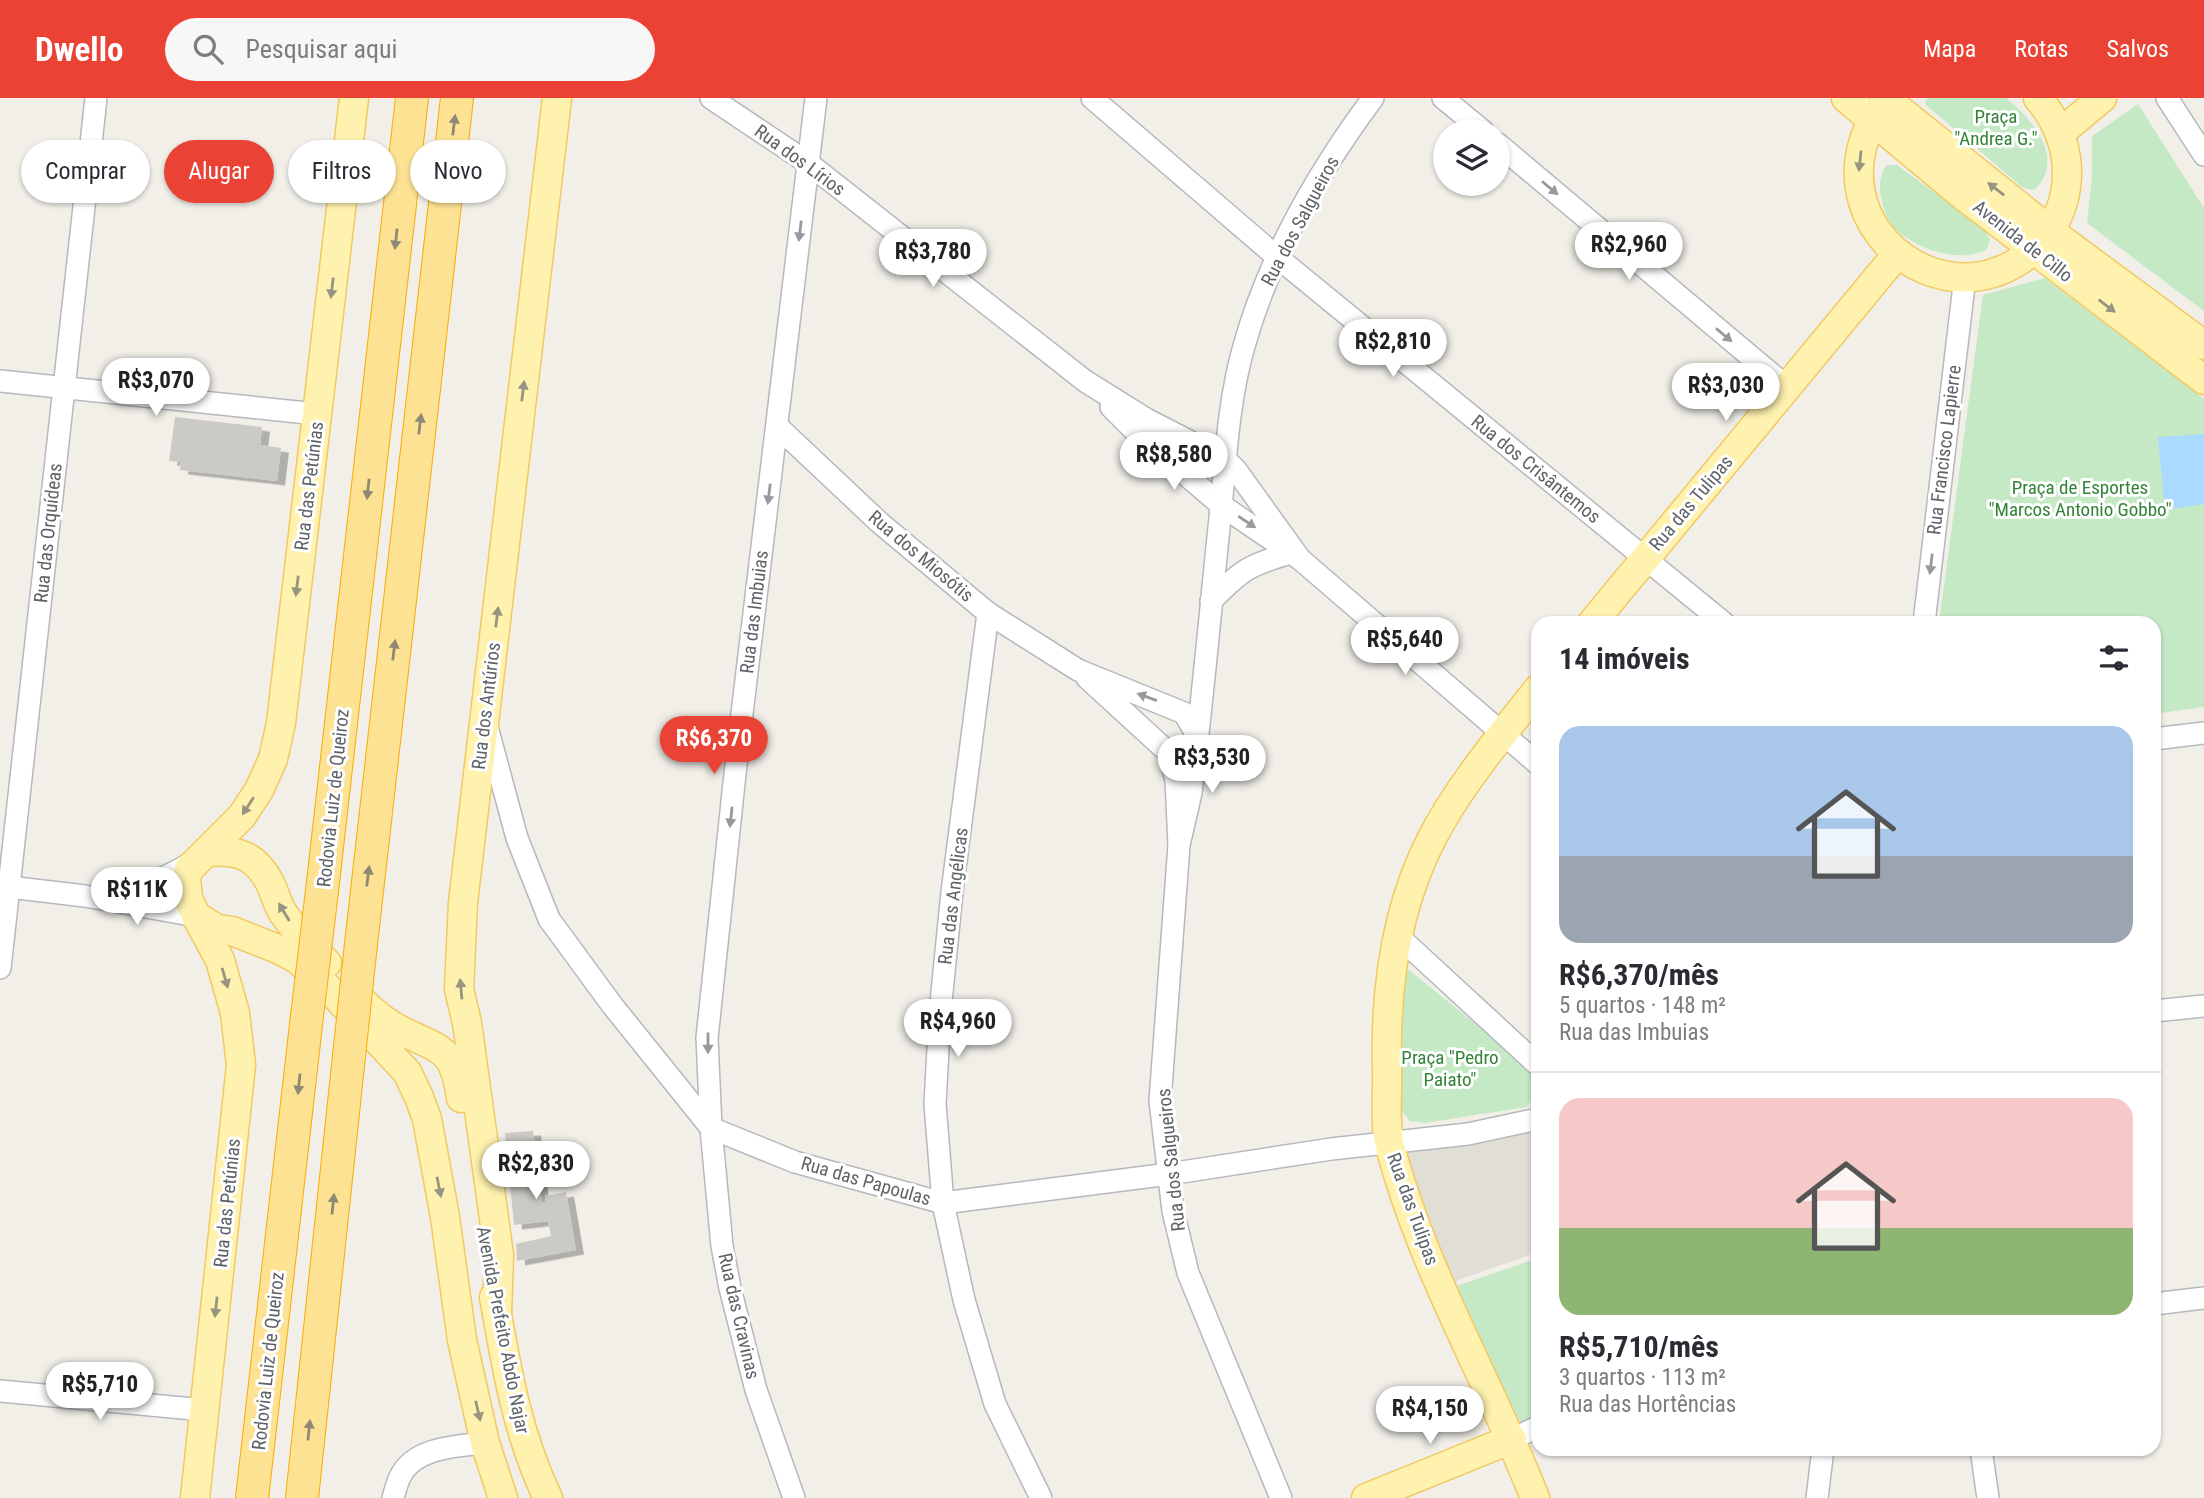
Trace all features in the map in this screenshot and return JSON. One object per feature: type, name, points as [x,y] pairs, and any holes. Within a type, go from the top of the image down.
[{"type":"highway","name":"Rodovia Luiz de Queiroz","points":[[252,1498],[412,98]]},
{"type":"highway","points":[[302,1498],[361,944],[457,98]]},
{"type":"main road","name":"Rua das Petúnias","points":[[201,856],[242,816],[258,790],[273,758],[281,723],[354,98]]},
{"type":"main road","name":"Rua dos Antúrios","points":[[497,1313],[499,1255],[459,989],[462,915],[557,98]]},
{"type":"main road","name":"Avenida de Cillo","points":[[1846,98],[1883,104],[2204,380]]},
{"type":"main road","points":[[1883,104],[1862,144],[1858,168],[1860,192],[1867,215],[1880,236],[1897,254],[1929,272],[1965,277],[1990,274],[2013,265],[2041,240],[2062,208],[2067,183],[2067,157],[2060,133],[2040,98]]},
{"type":"main road","points":[[2060,133],[2102,98]]},
{"type":"main road","name":"Avenida de Cillo","points":[[2041,240],[2204,345]]},
{"type":"main road","name":"Rua das Tulipas","points":[[1598,616],[1897,254]]},
{"type":"main road","name":"Rua das Tulipas","points":[[1531,699],[1455,800],[1431,840],[1408,896],[1392,959],[1386,1051],[1389,1143],[1412,1216],[1476,1366],[1512,1439],[1535,1498]]},
{"type":"main road","name":"Avenida Prefeito Abdo Najar","points":[[201,856],[230,850],[259,866],[270,883],[281,910],[296,931],[371,1010],[404,1032],[434,1044],[449,1058],[457,1077],[515,1413],[535,1472],[548,1498]]},
{"type":"main road","points":[[196,916],[188,898],[186,878],[201,856]]},
{"type":"main road","name":"Rua das Petúnias","points":[[195,1498],[241,1065],[235,1013],[220,960],[196,916]]},
{"type":"main road","name":"Avenida Prefeito Abdo Najar","points":[[196,916],[217,929],[232,931],[278,948],[296,959],[329,989],[407,1072],[427,1119],[445,1217],[462,1340],[485,1443],[503,1498]]},
{"type":"main road","points":[[407,1072],[426,1095],[447,1101],[460,1094],[468,1074],[471,1056]]},
{"type":"main road","points":[[1366,1498],[1512,1439]]},
{"type":"street","name":"Rua das Orquídeas","points":[[0,968],[4,886],[96,98]]},
{"type":"street","name":"Rua dos Lírios","points":[[710,98],[808,163],[1085,381],[1146,419],[1226,460],[1236,470],[1295,556]]},
{"type":"street","name":"Rua das Imbuias","points":[[712,1128],[707,1038],[737,754],[816,98]]},
{"type":"street","name":"Rua dos Crisântemos","points":[[1092,98],[1277,257],[1715,616]]},
{"type":"street","name":"Rua dos Salgueiros","points":[[1179,845],[1191,793],[1230,413],[1243,349],[1256,306],[1277,257],[1314,187],[1373,98]]},
{"type":"street","points":[[1443,98],[1468,119]]},
{"type":"street","points":[[2167,98],[2204,155]]},
{"type":"street","points":[[1510,154],[1788,388]]},
{"type":"street","name":"Rua Francisco Lapierre","points":[[1925,616],[1965,277]]},
{"type":"street","points":[[0,381],[317,414]]},
{"type":"street","name":"Rua dos Lírios","points":[[1085,381],[1136,432],[1221,505],[1295,556],[1531,758]]},
{"type":"street","name":"Rua dos Miosótis","points":[[777,426],[871,515],[988,613],[1078,670],[1169,753]]},
{"type":"street","points":[[1211,601],[1240,573],[1258,562],[1295,556]]},
{"type":"street","name":"Rua das Angélicas","points":[[988,613],[952,892],[940,1012],[935,1104],[943,1203],[964,1300],[995,1404],[1041,1498]]},
{"type":"street","name":"Rua dos Miosótis","points":[[1078,670],[1184,713],[1198,737]]},
{"type":"street","name":"Rua das Papoulas","points":[[485,718],[517,838],[549,919],[612,1005],[712,1128],[795,1162],[943,1203],[1169,1174],[1318,1150],[1468,1134],[1531,1120]]},
{"type":"street","points":[[2161,738],[2204,733]]},
{"type":"street","points":[[1169,753],[1198,737]]},
{"type":"street","name":"Rua dos Salgueiros","points":[[1169,753],[1176,780],[1179,845],[1160,1101],[1173,1211],[1188,1273],[1281,1498]]},
{"type":"street","points":[[85,896],[124,891],[162,880],[201,856]]},
{"type":"street","points":[[4,886],[85,896],[196,916]]},
{"type":"street","points":[[1398,936],[1531,1059]]},
{"type":"street","points":[[2161,1011],[2204,1006]]},
{"type":"street","name":"Rua das Cravinas","points":[[712,1128],[722,1246],[730,1288],[756,1390],[794,1498]]},
{"type":"street","points":[[2161,1303],[2204,1298]]},
{"type":"street","points":[[0,1391],[204,1410]]},
{"type":"street","points":[[1512,1439],[1531,1430]]},
{"type":"street","points":[[393,1498],[401,1474],[423,1454],[443,1448],[485,1443]]},
{"type":"street","points":[[1817,1498],[1822,1456]]},
{"type":"street","points":[[1982,1456],[1988,1498]]},
{"type":"shaded area","points":[[1531,1127],[1531,1254],[1450,1283],[1404,1149]]},
{"type":"green space","name":"Praça \"Andrea G.\"","points":[[1927,98],[2006,98],[2035,128],[2046,153],[2047,166],[2043,178],[2034,190],[2023,188],[1925,104]]},
{"type":"green space","points":[[2138,104],[2204,208],[2204,311],[2087,223],[2092,178],[2092,136]]},
{"type":"green space","name":"Praça \"Andrea G.\"","points":[[1887,165],[1897,165],[1986,231],[1990,240],[1987,249],[1977,254],[1951,255],[1924,247],[1901,234],[1889,220],[1882,204],[1881,179]]},
{"type":"green space","name":"Praça de Esportes \"Marcos Antonio Gobbo\"","points":[[2045,278],[2204,399],[2204,707],[2161,713],[2161,616],[1940,616],[1983,295]]},
{"type":"green space","name":"Praça \"Pedro Paiato\"","points":[[1409,970],[1531,1069],[1531,1101],[1526,1107],[1425,1123],[1410,1121],[1401,1110],[1396,976],[1398,971]]},
{"type":"green space","points":[[1531,1260],[1531,1428],[1512,1439],[1451,1288]]},
{"type":"water","points":[[2204,434],[2204,504],[2165,510],[2158,437]]},
{"type":"building","points":[[175,417],[262,427],[260,445],[281,448],[277,481],[180,470],[181,462],[169,461]]},
{"type":"building","points":[[533,1131],[542,1203],[546,1202],[545,1196],[566,1192],[576,1250],[517,1261],[516,1244],[551,1236],[548,1221],[514,1225],[505,1133]]}]
